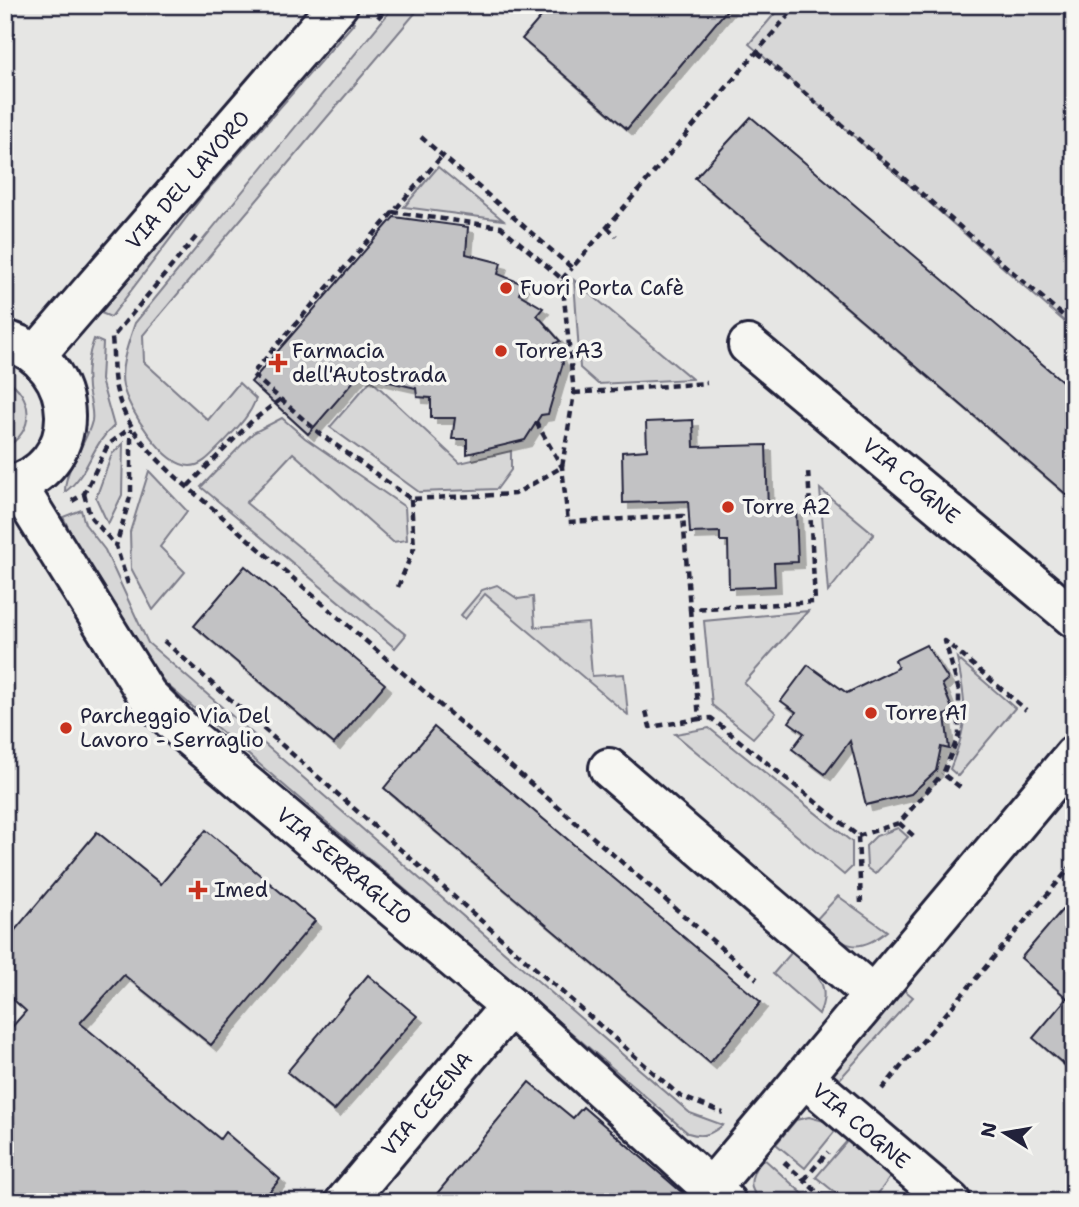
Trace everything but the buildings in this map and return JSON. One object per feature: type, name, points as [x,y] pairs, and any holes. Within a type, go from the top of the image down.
[{"type":"street","name":"VIA DEL LAVORO","points":[[11,485],[36,474],[52,457],[62,437],[66,415],[63,392],[53,371],[21,347],[338,5]]},
{"type":"street","name":"VIA COGNE","points":[[748,345],[1074,618]]},
{"type":"street","name":"VIA SERRAGLIO","points":[[11,485],[147,695],[186,734],[510,1006],[719,1195]]},
{"type":"street","name":"VIA COGNE","points":[[719,1195],[754,1137],[1074,755]]},
{"type":"street","points":[[609,768],[873,995]]},
{"type":"street","name":"VIA CESENA","points":[[345,1202],[510,1006]]},
{"type":"street","name":"VIA COGNE","points":[[804,1077],[951,1202]]},
{"type":"path","points":[[375,21],[389,5]]},
{"type":"path","points":[[562,279],[797,5]]},
{"type":"path","points":[[1061,5],[1074,17]]},
{"type":"path","points":[[757,52],[1074,325]]},
{"type":"path","points":[[421,137],[572,268]]},
{"type":"path","points":[[442,156],[251,374],[318,433],[411,499],[515,494],[562,467]]},
{"type":"path","points":[[393,212],[501,228],[562,279],[574,393],[562,467],[568,522],[683,516],[699,719]]},
{"type":"path","points":[[607,227],[616,236]]},
{"type":"path","points":[[201,232],[112,338],[116,391],[131,428],[151,452],[188,486],[757,979]]},
{"type":"path","points":[[574,393],[707,383]]},
{"type":"path","points":[[188,486],[252,421],[281,400]]},
{"type":"path","points":[[536,422],[562,467]]},
{"type":"path","points":[[116,546],[131,494],[131,428]]},
{"type":"path","points":[[690,609],[815,602],[808,470]]},
{"type":"path","points":[[84,494],[90,516],[116,546],[129,586]]},
{"type":"path","points":[[398,587],[414,548],[411,499]]},
{"type":"path","points":[[158,636],[680,1096],[726,1114],[828,1202]]},
{"type":"path","points":[[859,836],[899,823],[943,774],[959,735],[959,691],[945,641],[1026,710]]},
{"type":"path","points":[[646,711],[650,727],[711,718],[859,836],[861,903]]},
{"type":"path","points":[[943,774],[960,787]]},
{"type":"path","points":[[899,823],[916,838]]},
{"type":"path","points":[[880,1091],[1074,863]]},
{"type":"path","points":[[804,1180],[834,1144]]},
{"type":"shaded area","points":[[5,5],[1074,6],[1074,1202],[5,1202]]},
{"type":"shaded area","points":[[395,5],[422,5],[143,335],[144,362],[208,420],[239,383],[256,399],[242,422],[209,457],[200,464],[180,464],[169,457],[149,435],[126,396],[122,379],[123,362],[135,323]]},
{"type":"shaded area","points":[[782,5],[1074,5],[1074,330],[749,44]]},
{"type":"shaded area","points":[[347,17],[354,23],[205,193],[111,317],[101,313],[196,194]]},
{"type":"shaded area","points":[[438,167],[503,220],[404,207]]},
{"type":"shaded area","points":[[574,280],[692,379],[598,384],[580,368]]},
{"type":"shaded area","points":[[94,339],[103,343],[101,380],[114,426],[100,442],[80,476],[65,492],[68,473],[92,421],[87,375]]},
{"type":"shaded area","points":[[5,379],[22,394],[28,413],[22,433],[5,447]]},
{"type":"shaded area","points":[[371,380],[460,463],[511,451],[511,470],[497,489],[419,492],[330,427]]},
{"type":"shaded area","points":[[282,418],[305,438],[405,507],[407,540],[393,542],[293,453],[246,503],[406,635],[395,648],[201,487],[253,433]]},
{"type":"shaded area","points":[[123,443],[122,495],[108,524],[96,498],[112,454]]},
{"type":"shaded area","points":[[149,471],[187,511],[160,547],[185,572],[153,610],[131,568],[130,532]]},
{"type":"shaded area","points":[[820,489],[874,534],[828,592]]},
{"type":"shaded area","points":[[81,510],[85,524],[105,550],[148,643],[690,1113],[723,1125],[707,1134],[688,1133],[165,683],[122,624],[63,517]]},
{"type":"shaded area","points":[[497,585],[518,599],[533,597],[535,627],[588,623],[592,676],[624,674],[628,715],[485,594],[465,619],[461,615],[482,590]]},
{"type":"shaded area","points":[[808,611],[744,683],[776,713],[753,738],[712,705],[704,621]]},
{"type":"shaded area","points":[[957,658],[1015,708],[958,776],[950,769],[961,739],[964,714],[963,689]]},
{"type":"shaded area","points":[[709,728],[852,842],[852,867],[844,875],[675,734]]},
{"type":"shaded area","points":[[898,828],[908,837],[875,874],[867,868],[866,846],[876,836]]},
{"type":"shaded area","points":[[838,896],[887,931],[866,944],[857,946],[833,936],[815,921]]},
{"type":"shaded area","points":[[792,952],[819,978],[824,994],[819,1014],[773,974]]},
{"type":"shaded area","points":[[897,984],[913,997],[839,1080],[824,1069]]},
{"type":"shaded area","points":[[809,1117],[824,1121],[836,1130],[805,1168],[776,1144],[796,1120]]},
{"type":"shaded area","points":[[848,1140],[891,1176],[872,1202],[847,1202],[816,1177]]},
{"type":"shaded area","points":[[762,1157],[812,1202],[773,1201],[755,1193],[751,1185],[753,1173]]},
{"type":"place","name":"Fuori Porta Cafè","points":[[506,288]]},
{"type":"place","name":"Torre A3","points":[[501,351]]},
{"type":"place","name":"Farmacia dell'Autostrada","points":[[278,363]]},
{"type":"place","name":"Torre A2","points":[[728,507]]},
{"type":"place","name":"Torre A1","points":[[871,713]]},
{"type":"place","name":"Parcheggio Via Del Lavoro - Serraglio","points":[[66,728]]},
{"type":"place","name":"Imed","points":[[198,890]]}]
